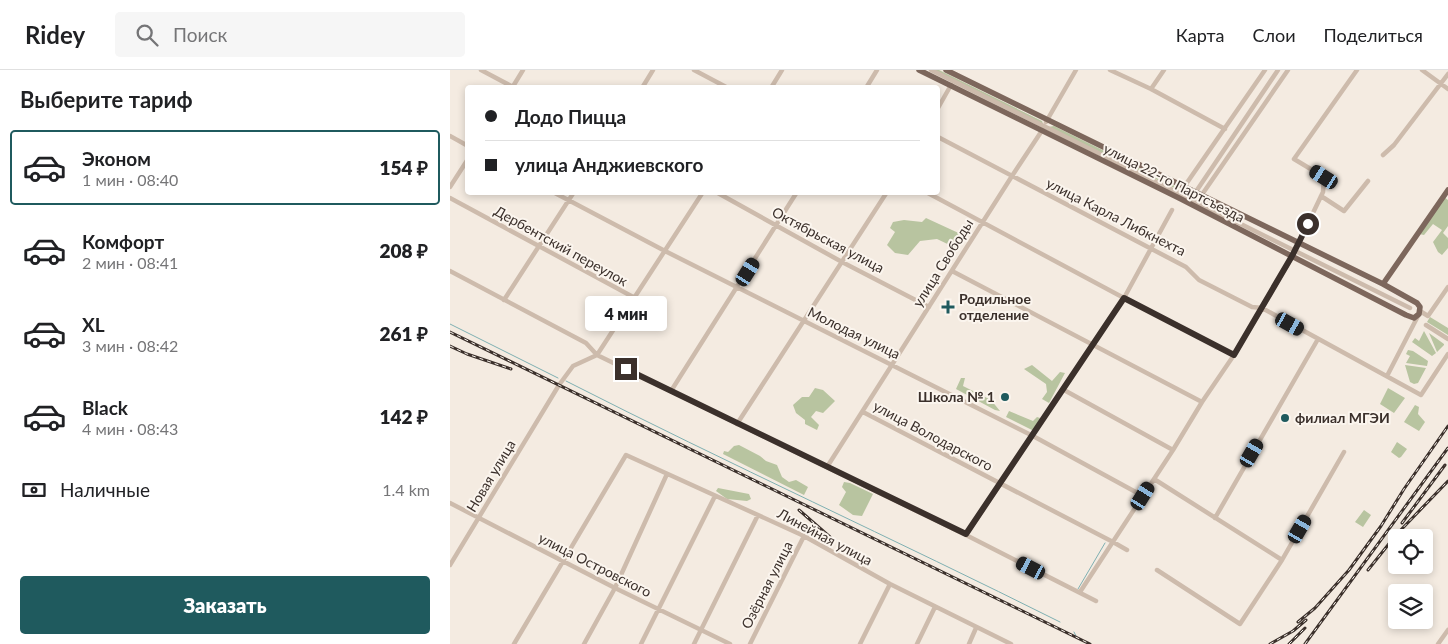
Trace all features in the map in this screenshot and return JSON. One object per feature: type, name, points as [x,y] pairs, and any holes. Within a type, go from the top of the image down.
[{"type":"main road","name":"улица 22-го Партсъезда","points":[[919,70],[951,85],[1045,126],[1195,192],[1383,284],[1417,303],[1418,314],[1411,318],[1294,254],[1179,198],[1045,126],[946,70]]},
{"type":"main road","points":[[1383,284],[1446,198],[1448,190]]},
{"type":"street","points":[[481,70],[509,85]]},
{"type":"street","points":[[514,85],[523,70]]},
{"type":"street","points":[[644,85],[653,70]]},
{"type":"street","points":[[694,70],[722,85]]},
{"type":"street","points":[[773,85],[782,70]]},
{"type":"street","points":[[868,85],[877,70]]},
{"type":"street","points":[[931,70],[1045,126]]},
{"type":"street","name":"улица Свободы","points":[[828,468],[1045,126],[1076,70]]},
{"type":"street","points":[[1110,70],[1151,89],[1225,129]]},
{"type":"street","points":[[1151,89],[1164,70]]},
{"type":"street","points":[[1184,187],[1265,70]]},
{"type":"street","points":[[1195,192],[1278,70]]},
{"type":"street","points":[[1202,196],[1288,70]]},
{"type":"street","points":[[1080,592],[1234,355],[1294,254],[1324,192],[1324,177],[1294,159],[1356,70]]},
{"type":"street","points":[[1422,70],[1448,89]]},
{"type":"street","points":[[1383,155],[1394,145],[1448,74]]},
{"type":"street","points":[[940,104],[951,85]]},
{"type":"street","points":[[450,136],[465,144]]},
{"type":"street","name":"улица Карла Либкнехта","points":[[940,138],[1186,267],[1199,280],[1252,308],[1262,308],[1421,395],[1448,354]]},
{"type":"street","points":[[450,187],[465,163]]},
{"type":"street","points":[[1321,196],[1344,211],[1368,181]]},
{"type":"street","name":"Молодая улица","points":[[558,195],[665,252],[1033,436],[1143,496]]},
{"type":"street","points":[[504,300],[572,195]]},
{"type":"street","points":[[597,355],[701,195]]},
{"type":"street","name":"Октябрьская улица","points":[[721,195],[842,262],[929,307]]},
{"type":"street","points":[[671,391],[795,195]]},
{"type":"street","points":[[738,424],[885,195]]},
{"type":"street","points":[[932,195],[1234,355]]},
{"type":"street","name":"Дербентский переулок","points":[[450,198],[634,298]]},
{"type":"street","points":[[966,534],[1124,298],[1172,210]]},
{"type":"street","points":[[1294,254],[1410,308]]},
{"type":"street","points":[[450,271],[586,343],[597,355],[966,534],[1096,601]]},
{"type":"street","points":[[952,271],[1202,402]]},
{"type":"street","points":[[1387,376],[1418,314],[1428,316],[1448,287]]},
{"type":"street","points":[[1426,325],[1448,339]]},
{"type":"street","points":[[1215,518],[1318,339]]},
{"type":"street","name":"Новая улица","points":[[450,565],[560,383],[573,366],[597,355]]},
{"type":"street","points":[[1064,390],[1173,450]]},
{"type":"street","name":"улица Володарского","points":[[862,412],[1126,550]]},
{"type":"street","points":[[1157,570],[1240,624],[1282,560],[1344,452]]},
{"type":"street","name":"Линейная улица","points":[[563,562],[626,455],[804,536],[890,584],[1011,644]]},
{"type":"street","points":[[584,644],[615,588],[667,474]]},
{"type":"street","points":[[1154,479],[1282,560]]},
{"type":"street","points":[[640,644],[715,496]]},
{"type":"street","name":"улица Островского","points":[[450,503],[563,562],[730,644]]},
{"type":"street","points":[[694,644],[758,515]]},
{"type":"street","name":"Озёрная улица","points":[[750,644],[804,536]]},
{"type":"street","points":[[514,644],[563,562]]},
{"type":"street","points":[[860,644],[890,584]]},
{"type":"street","points":[[917,644],[935,607]]},
{"type":"street","points":[[968,644],[976,628]]},
{"type":"street","points":[[1438,644],[1448,630]]},
{"type":"green space","points":[[933,70],[939,70],[1042,121],[1043,124]]},
{"type":"green space","points":[[1054,126],[1175,186],[1174,188],[1048,127]]},
{"type":"green space","points":[[1444,197],[1448,200],[1448,226],[1443,233],[1448,238],[1448,248],[1442,255],[1438,252],[1433,242],[1442,230],[1433,224],[1424,235],[1419,234]]},
{"type":"green space","points":[[926,218],[965,236],[958,249],[937,239],[920,241],[908,255],[895,253],[887,245],[895,232],[890,228],[893,222],[904,220],[922,222]]},
{"type":"green space","points":[[1430,317],[1448,328],[1448,335],[1427,322]]},
{"type":"green space","points":[[1424,331],[1436,353],[1432,356],[1412,342],[1415,338],[1419,341]]},
{"type":"green space","points":[[1429,333],[1444,344],[1437,352]]},
{"type":"green space","points":[[1408,350],[1413,351],[1428,361],[1427,366],[1406,363],[1410,356],[1406,354]]},
{"type":"green space","points":[[1032,365],[1052,381],[1060,372],[1065,373],[1049,403],[1042,399],[1047,392],[1046,384],[1024,369]]},
{"type":"green space","points":[[1405,365],[1426,368],[1418,383],[1410,382]]},
{"type":"green space","points":[[961,378],[965,378],[963,386],[991,400],[1000,411],[956,389]]},
{"type":"green space","points":[[815,388],[823,390],[835,401],[823,413],[816,411],[811,417],[819,425],[817,430],[805,424],[805,420],[796,413],[793,405],[802,397],[809,397]]},
{"type":"green space","points":[[1388,388],[1405,398],[1394,413],[1380,404]]},
{"type":"green space","points":[[1415,405],[1419,407],[1418,414],[1425,422],[1419,431],[1404,422]]},
{"type":"green space","points":[[1009,411],[1033,421],[1037,417],[1040,418],[1034,431],[1006,417]]},
{"type":"green space","points":[[1397,442],[1407,449],[1399,458],[1391,452]]},
{"type":"green space","points":[[739,445],[766,461],[777,465],[782,477],[789,482],[796,480],[808,487],[804,495],[723,454],[724,451],[728,452],[734,446]]},
{"type":"green space","points":[[844,482],[873,494],[862,516],[853,515],[839,505],[846,492],[842,487]]},
{"type":"green space","points":[[718,488],[749,494],[751,499],[747,501],[727,499],[716,491]]},
{"type":"green space","points":[[1364,510],[1371,515],[1363,527],[1355,522]]},
{"type":"waterway","points":[[450,324],[558,378]]},
{"type":"waterway","points":[[566,381],[1060,622]]},
{"type":"waterway","points":[[1078,589],[1105,543]]},
{"type":"waterway","points":[[1074,632],[1076,636]]},
{"type":"railway","points":[[450,332],[1090,644]]},
{"type":"railway","points":[[450,346],[511,369]]},
{"type":"railway","points":[[1298,622],[1315,608],[1349,570],[1448,426]]},
{"type":"railway","points":[[1305,644],[1448,448]]},
{"type":"railway","points":[[1402,523],[1445,465]]},
{"type":"railway","points":[[1368,570],[1396,535],[1448,481]]},
{"type":"railway","points":[[799,510],[830,537]]},
{"type":"railway","points":[[1270,644],[1293,631],[1306,620]]},
{"type":"railway","points":[[1289,644],[1305,628]]},
{"type":"place","name":"Родильное отделение","points":[[948,307]]},
{"type":"place","name":"Школа № 1","points":[[1005,397]]},
{"type":"place","name":"филиал МГЭИ","points":[[1285,418]]},
{"type":"route","points":[[626,369],[966,534],[1124,298],[1234,355],[1292,256],[1308,224]]}]
